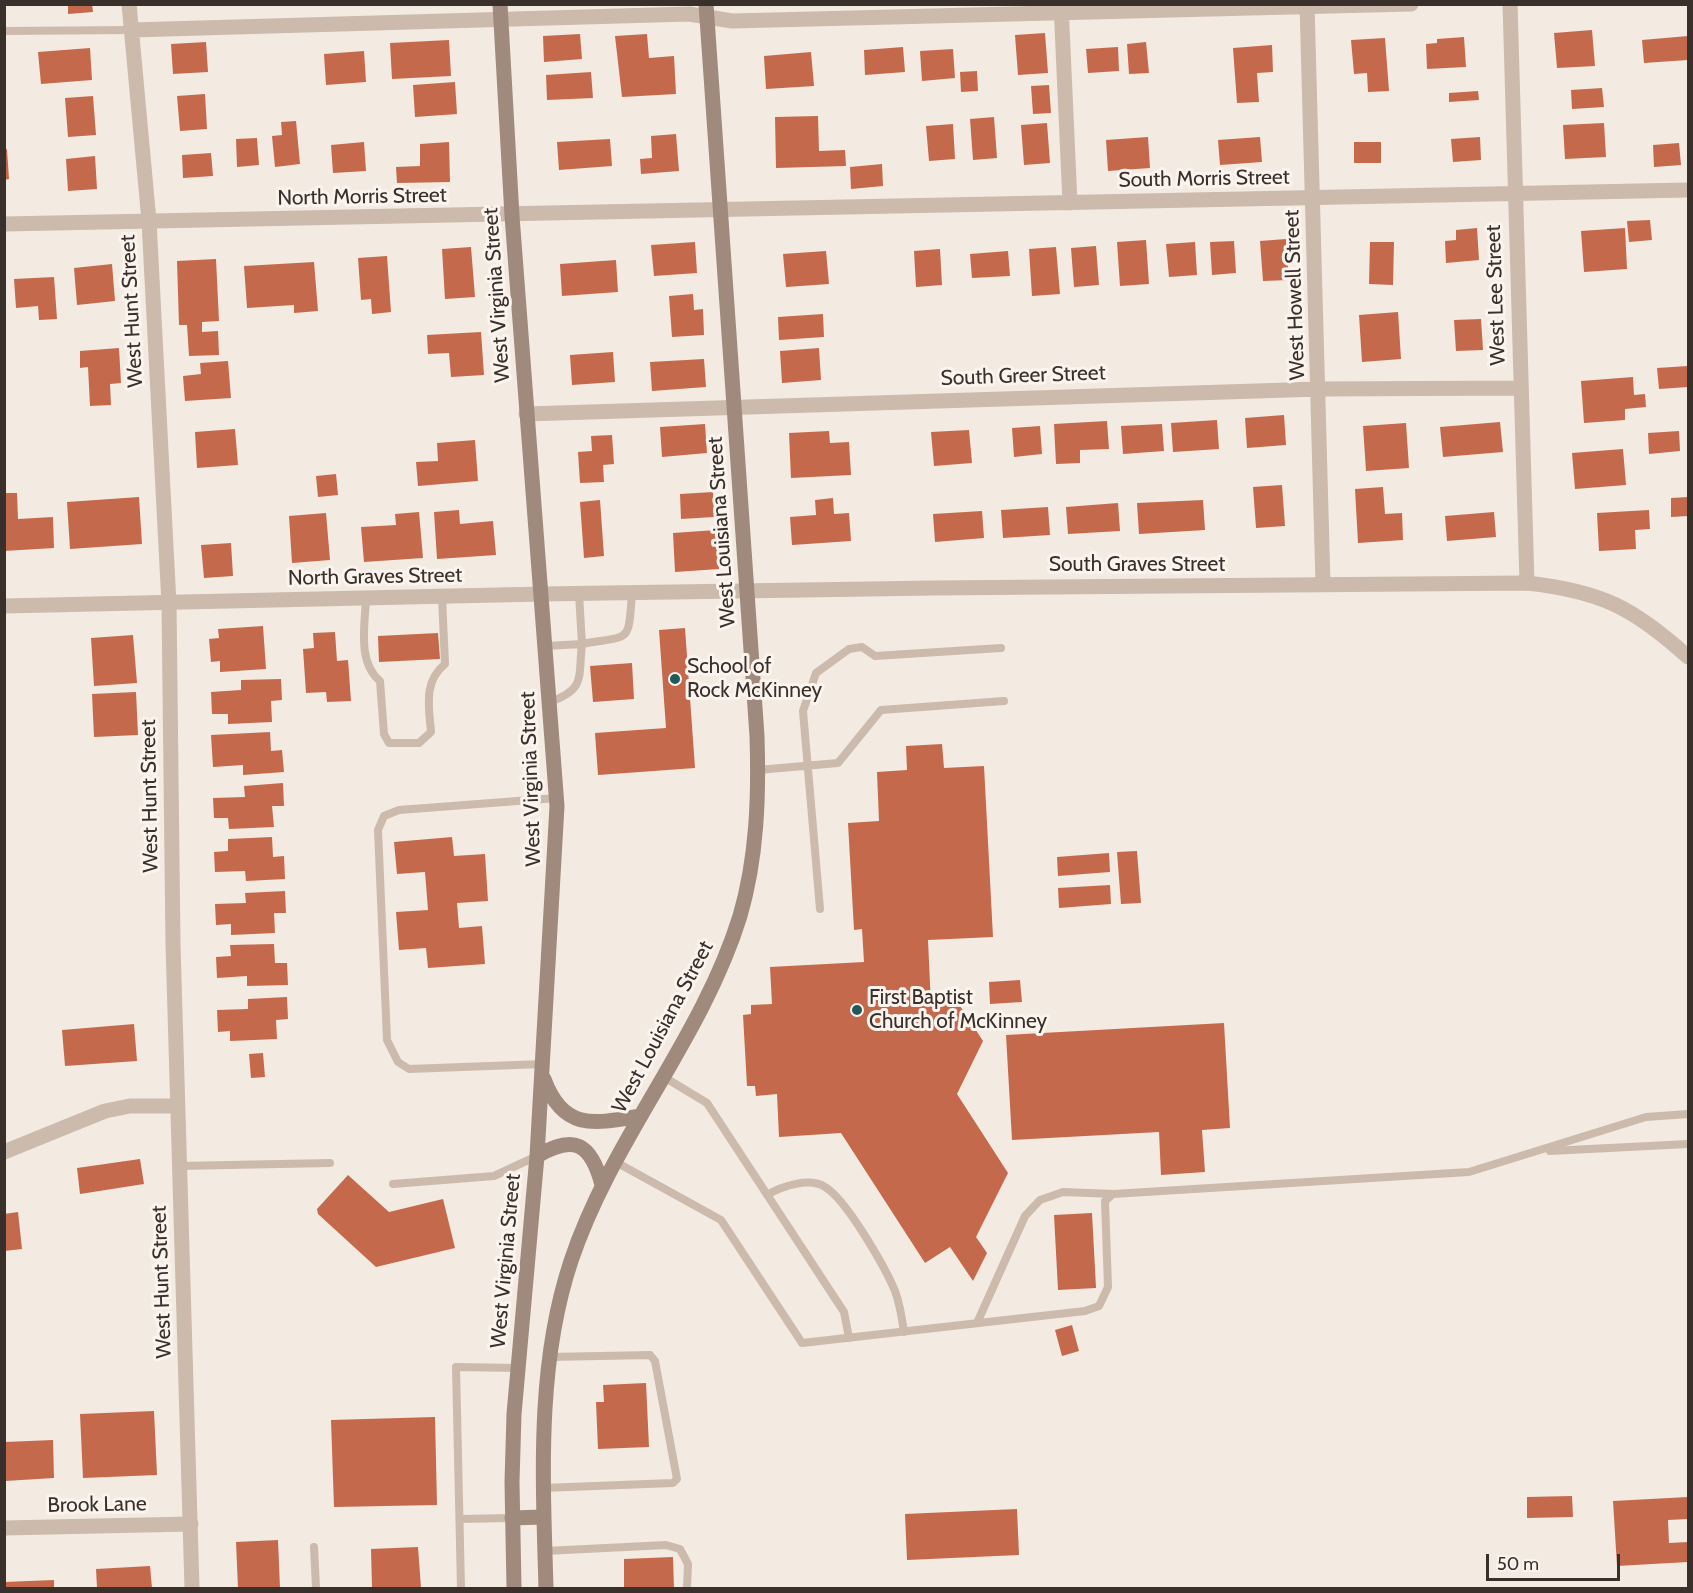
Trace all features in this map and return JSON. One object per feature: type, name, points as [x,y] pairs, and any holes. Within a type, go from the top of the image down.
[{"type":"main road","name":"West Louisiana Street","points":[[546,1588],[543,1488],[550,1357],[563,1284],[582,1230],[602,1185],[664,1077],[715,977],[740,915],[754,844],[758,770],[706,11]]},
{"type":"main road","name":"West Virginia Street","points":[[500,12],[526,414],[557,798],[543,1069],[518,1368],[512,1518],[514,1588]]},
{"type":"main road","points":[[543,1069],[556,1104],[569,1116],[588,1122],[640,1116]]},
{"type":"main road","points":[[537,1156],[560,1144],[579,1145],[593,1158],[602,1185]]},
{"type":"main road","points":[[512,1518],[544,1517]]},
{"type":"street","name":"West Hunt Street","points":[[129,4],[149,221],[169,603],[177,1106],[192,1588]]},
{"type":"street","points":[[131,30],[500,12],[689,15],[706,11],[732,21],[1061,8],[1411,4]]},
{"type":"street","name":"West Lee Street","points":[[1510,4],[1527,583]]},
{"type":"street","name":"West Howell Street","points":[[1307,6],[1320,389],[1323,584]]},
{"type":"street","points":[[1061,8],[1070,203]]},
{"type":"street","name":"South Morris Street","points":[[720,211],[1689,190]]},
{"type":"street","name":"North Morris Street","points":[[4,224],[720,211]]},
{"type":"street","name":"South Greer Street","points":[[526,414],[734,405],[1320,389],[1520,388]]},
{"type":"street","name":"South Graves Street","points":[[747,591],[1527,583],[1567,587],[1608,599],[1658,630],[1689,657]]},
{"type":"street","name":"North Graves Street","points":[[4,606],[747,591]]},
{"type":"street","points":[[4,1152],[105,1111],[130,1106],[177,1106]]},
{"type":"street","name":"Brook Lane","points":[[4,1528],[191,1524]]},
{"type":"lane","points":[[4,31],[131,30]]},
{"type":"lane","points":[[546,646],[582,644],[624,637],[629,631],[632,593]]},
{"type":"lane","points":[[550,702],[570,695],[576,687],[582,644],[579,594]]},
{"type":"lane","points":[[366,598],[365,655],[369,672],[380,681],[384,734],[389,743],[419,743],[431,732],[428,689],[435,672],[445,664],[442,597]]},
{"type":"lane","points":[[820,909],[803,711],[805,699],[816,673],[849,649],[862,647],[875,656],[1001,648]]},
{"type":"lane","points":[[758,770],[838,763],[881,710],[1004,701]]},
{"type":"lane","points":[[543,1069],[409,1069],[398,1062],[387,1040],[378,830],[384,816],[399,810],[557,798]]},
{"type":"lane","points":[[664,1077],[707,1103],[844,1312],[849,1338]]},
{"type":"lane","points":[[976,1323],[1025,1216],[1040,1200],[1064,1192],[1116,1194],[1469,1172],[1647,1117],[1689,1114]]},
{"type":"lane","points":[[1538,1151],[1689,1144]]},
{"type":"lane","points":[[393,1184],[494,1176],[537,1156]]},
{"type":"lane","points":[[614,1161],[721,1220],[802,1343],[1084,1311],[1099,1306],[1108,1287],[1105,1201],[1116,1194]]},
{"type":"lane","points":[[179,1166],[330,1163]]},
{"type":"lane","points":[[767,1195],[788,1186],[810,1183],[824,1185],[835,1195],[867,1241],[894,1289],[904,1332]]},
{"type":"lane","points":[[543,1488],[674,1483],[677,1479],[655,1361],[650,1355],[550,1357]]},
{"type":"lane","points":[[461,1588],[456,1367],[518,1368]]},
{"type":"lane","points":[[459,1519],[512,1518]]},
{"type":"lane","points":[[545,1551],[666,1545],[680,1550],[688,1564],[687,1588]]},
{"type":"lane","points":[[314,1547],[316,1588]]},
{"type":"building","points":[[68,4],[92,4],[93,12],[68,14]]},
{"type":"building","points":[[1592,30],[1595,66],[1557,68],[1554,33]]},
{"type":"building","points":[[1045,33],[1048,73],[1018,75],[1015,35]]},
{"type":"building","points":[[580,34],[582,59],[544,62],[543,36]]},
{"type":"building","points":[[647,34],[649,58],[674,56],[676,94],[622,97],[615,36]]},
{"type":"building","points":[[1688,36],[1688,60],[1644,63],[1642,40]]},
{"type":"building","points":[[1464,37],[1466,67],[1427,69],[1426,44],[1437,43],[1437,39]]},
{"type":"building","points":[[1385,38],[1389,91],[1368,92],[1367,73],[1354,74],[1351,40]]},
{"type":"building","points":[[449,40],[451,76],[392,79],[390,43]]},
{"type":"building","points":[[206,42],[208,72],[173,74],[171,44]]},
{"type":"building","points":[[1146,42],[1149,73],[1129,74],[1127,44]]},
{"type":"building","points":[[1272,45],[1273,72],[1257,73],[1259,102],[1237,103],[1233,48]]},
{"type":"building","points":[[903,47],[905,72],[865,75],[864,50]]},
{"type":"building","points":[[1118,47],[1119,71],[1088,73],[1086,49]]},
{"type":"building","points":[[90,48],[92,80],[41,84],[38,52]]},
{"type":"building","points":[[953,49],[955,78],[922,81],[920,51]]},
{"type":"building","points":[[364,51],[366,82],[326,85],[324,54]]},
{"type":"building","points":[[811,52],[814,86],[766,89],[764,56]]},
{"type":"building","points":[[977,71],[978,91],[961,92],[960,72]]},
{"type":"building","points":[[591,72],[593,98],[547,100],[546,75]]},
{"type":"building","points":[[455,82],[457,114],[415,117],[413,85]]},
{"type":"building","points":[[1049,85],[1051,113],[1033,114],[1031,86]]},
{"type":"building","points":[[1602,88],[1604,107],[1572,109],[1571,90]]},
{"type":"building","points":[[1478,91],[1479,100],[1449,102],[1449,93]]},
{"type":"building","points":[[205,94],[207,129],[180,131],[177,96]]},
{"type":"building","points":[[93,96],[96,135],[68,137],[65,98]]},
{"type":"building","points":[[818,116],[819,151],[845,150],[846,166],[776,168],[775,117]]},
{"type":"building","points":[[994,117],[997,158],[973,160],[970,119]]},
{"type":"building","points":[[296,121],[300,164],[275,167],[272,136],[282,135],[281,122]]},
{"type":"building","points":[[1047,123],[1050,163],[1024,165],[1021,125]]},
{"type":"building","points":[[1604,123],[1606,157],[1565,159],[1563,125]]},
{"type":"building","points":[[953,124],[955,159],[929,161],[926,126]]},
{"type":"building","points":[[676,134],[679,171],[641,174],[640,159],[652,158],[651,136]]},
{"type":"building","points":[[1148,137],[1150,168],[1108,171],[1106,140]]},
{"type":"building","points":[[1260,137],[1262,162],[1220,165],[1218,140]]},
{"type":"building","points":[[1480,137],[1481,160],[1453,162],[1451,139]]},
{"type":"building","points":[[257,138],[259,165],[237,167],[236,139]]},
{"type":"building","points":[[610,139],[612,166],[559,170],[557,142]]},
{"type":"building","points":[[364,142],[366,171],[333,173],[331,145]]},
{"type":"building","points":[[449,142],[450,182],[397,183],[396,167],[420,166],[420,144]]},
{"type":"building","points":[[1354,142],[1381,142],[1381,163],[1354,163]]},
{"type":"building","points":[[1679,143],[1681,165],[1654,167],[1653,145]]},
{"type":"building","points":[[7,149],[9,179],[4,180],[4,150]]},
{"type":"building","points":[[211,153],[213,176],[183,178],[182,155]]},
{"type":"building","points":[[95,156],[97,189],[68,191],[66,159]]},
{"type":"building","points":[[882,164],[883,186],[851,189],[850,167]]},
{"type":"building","points":[[1650,220],[1652,240],[1629,242],[1627,221]]},
{"type":"building","points":[[1477,228],[1479,260],[1446,263],[1445,241],[1456,240],[1456,230]]},
{"type":"building","points":[[1625,228],[1627,269],[1584,272],[1581,231]]},
{"type":"building","points":[[1286,239],[1289,280],[1263,281],[1260,241]]},
{"type":"building","points":[[1146,240],[1149,284],[1120,286],[1117,242]]},
{"type":"building","points":[[1234,241],[1236,273],[1212,275],[1210,242]]},
{"type":"building","points":[[695,242],[697,273],[654,276],[651,245]]},
{"type":"building","points":[[1195,242],[1197,275],[1169,277],[1166,244]]},
{"type":"building","points":[[1370,242],[1394,242],[1393,285],[1369,284]]},
{"type":"building","points":[[1096,246],[1099,285],[1074,287],[1071,248]]},
{"type":"building","points":[[471,247],[475,297],[445,299],[442,249]]},
{"type":"building","points":[[1056,247],[1060,294],[1032,296],[1029,249]]},
{"type":"building","points":[[940,249],[942,285],[916,287],[914,251]]},
{"type":"building","points":[[826,251],[829,284],[786,287],[783,254]]},
{"type":"building","points":[[1008,251],[1010,276],[972,278],[970,254]]},
{"type":"building","points":[[387,256],[391,312],[372,314],[371,299],[361,300],[358,258]]},
{"type":"building","points":[[216,259],[219,321],[202,322],[202,332],[218,331],[219,355],[189,356],[187,325],[179,325],[177,261]]},
{"type":"building","points":[[616,260],[618,292],[562,296],[560,264]]},
{"type":"building","points":[[314,262],[318,311],[294,313],[294,305],[247,308],[244,266]]},
{"type":"building","points":[[112,264],[115,301],[77,305],[74,268]]},
{"type":"building","points":[[54,277],[57,319],[39,320],[38,306],[16,308],[14,279]]},
{"type":"building","points":[[693,294],[694,310],[703,309],[704,335],[672,337],[669,296]]},
{"type":"building","points":[[1398,312],[1401,359],[1362,362],[1359,315]]},
{"type":"building","points":[[823,314],[824,337],[779,340],[778,317]]},
{"type":"building","points":[[1481,319],[1483,350],[1456,351],[1454,320]]},
{"type":"building","points":[[481,332],[484,375],[451,377],[449,353],[428,354],[427,335]]},
{"type":"building","points":[[119,348],[121,383],[110,384],[111,405],[90,406],[88,367],[80,368],[80,351]]},
{"type":"building","points":[[819,348],[821,380],[782,383],[780,351]]},
{"type":"building","points":[[613,352],[615,382],[572,385],[570,355]]},
{"type":"building","points":[[704,359],[706,387],[652,391],[650,362]]},
{"type":"building","points":[[228,361],[231,398],[185,401],[183,376],[201,374],[200,363]]},
{"type":"building","points":[[1688,366],[1688,387],[1659,389],[1657,368]]},
{"type":"building","points":[[1633,377],[1634,395],[1645,394],[1646,407],[1625,409],[1625,420],[1584,423],[1581,381]]},
{"type":"building","points":[[1284,415],[1286,445],[1247,448],[1245,418]]},
{"type":"building","points":[[1217,420],[1219,449],[1173,452],[1171,423]]},
{"type":"building","points":[[1107,421],[1109,449],[1080,450],[1080,463],[1056,464],[1054,424]]},
{"type":"building","points":[[1500,422],[1503,452],[1443,457],[1440,427]]},
{"type":"building","points":[[1406,423],[1409,468],[1366,471],[1363,426]]},
{"type":"building","points":[[705,424],[707,453],[662,457],[660,427]]},
{"type":"building","points":[[1162,424],[1164,451],[1123,454],[1121,426]]},
{"type":"building","points":[[1040,426],[1042,454],[1014,457],[1012,428]]},
{"type":"building","points":[[235,429],[238,465],[197,468],[195,432]]},
{"type":"building","points":[[969,430],[972,463],[934,466],[931,432]]},
{"type":"building","points":[[829,431],[830,443],[849,442],[851,475],[791,478],[789,433]]},
{"type":"building","points":[[1679,431],[1680,451],[1649,454],[1648,433]]},
{"type":"building","points":[[612,435],[614,464],[603,465],[604,482],[580,483],[578,452],[592,451],[591,436]]},
{"type":"building","points":[[475,440],[478,481],[418,486],[416,462],[438,461],[437,443]]},
{"type":"building","points":[[1623,449],[1626,485],[1575,489],[1572,453]]},
{"type":"building","points":[[336,474],[338,495],[318,497],[316,476]]},
{"type":"building","points":[[1282,485],[1285,526],[1256,528],[1253,487]]},
{"type":"building","points":[[1383,487],[1385,514],[1402,513],[1403,540],[1358,543],[1355,489]]},
{"type":"building","points":[[713,492],[714,517],[681,519],[680,494]]},
{"type":"building","points":[[4,493],[17,493],[18,519],[53,517],[54,548],[4,551]]},
{"type":"building","points":[[139,497],[142,544],[70,549],[67,502]]},
{"type":"building","points":[[1688,497],[1688,516],[1671,517],[1671,498]]},
{"type":"building","points":[[833,498],[834,514],[849,513],[851,541],[792,545],[790,517],[816,515],[815,500]]},
{"type":"building","points":[[600,500],[604,556],[584,558],[580,502]]},
{"type":"building","points":[[1203,500],[1205,530],[1139,534],[1137,503]]},
{"type":"building","points":[[1118,503],[1120,531],[1068,534],[1066,507]]},
{"type":"building","points":[[1048,507],[1050,535],[1003,538],[1001,510]]},
{"type":"building","points":[[459,510],[460,524],[493,521],[496,555],[437,559],[434,512]]},
{"type":"building","points":[[1649,510],[1650,529],[1635,530],[1636,549],[1599,551],[1597,513]]},
{"type":"building","points":[[982,511],[984,538],[935,542],[933,514]]},
{"type":"building","points":[[419,512],[423,558],[364,562],[361,527],[396,525],[395,514]]},
{"type":"building","points":[[1494,512],[1496,537],[1447,541],[1445,516]]},
{"type":"building","points":[[326,513],[330,560],[292,563],[289,516]]},
{"type":"building","points":[[716,530],[719,569],[675,572],[673,533]]},
{"type":"building","points":[[231,543],[233,576],[204,578],[201,545]]},
{"type":"building","points":[[263,626],[266,669],[220,672],[220,661],[211,662],[209,639],[219,638],[218,629]]},
{"type":"building","name":"School of Rock McKinney","points":[[685,628],[695,768],[598,775],[595,733],[666,728],[659,630]]},
{"type":"building","points":[[335,632],[337,661],[348,660],[351,701],[327,702],[326,692],[306,693],[303,649],[314,648],[313,633]]},
{"type":"building","points":[[438,633],[440,659],[379,662],[378,636]]},
{"type":"building","points":[[133,635],[137,683],[94,686],[91,638]]},
{"type":"building","points":[[632,663],[634,699],[593,702],[590,666]]},
{"type":"building","points":[[281,679],[282,700],[271,701],[272,722],[228,724],[228,714],[212,714],[211,692],[241,690],[241,680]]},
{"type":"building","points":[[136,692],[138,735],[94,737],[92,694]]},
{"type":"building","points":[[270,732],[271,751],[282,750],[284,772],[243,775],[243,765],[213,767],[211,735]]},
{"type":"building","name":"First Baptist Church of McKinney","points":[[942,744],[944,768],[984,766],[993,937],[928,940],[931,1005],[951,992],[983,1041],[957,1094],[1008,1173],[976,1237],[987,1253],[973,1281],[950,1247],[925,1263],[841,1133],[779,1137],[777,1094],[756,1096],[755,1086],[747,1086],[743,1015],[751,1014],[751,1005],[772,1004],[770,967],[864,962],[862,929],[854,930],[848,823],[879,821],[877,772],[907,770],[906,746]]},
{"type":"building","points":[[283,783],[284,806],[272,806],[274,827],[229,829],[228,818],[214,818],[213,798],[245,797],[244,786]]},
{"type":"building","points":[[272,837],[273,857],[284,856],[285,879],[246,881],[245,871],[215,872],[214,852],[228,851],[228,839]]},
{"type":"building","points":[[452,837],[454,856],[485,854],[488,901],[457,903],[459,928],[482,926],[485,964],[428,968],[426,948],[399,950],[396,912],[428,910],[425,872],[397,874],[394,842]]},
{"type":"building","points":[[1137,851],[1141,903],[1121,904],[1117,852]]},
{"type":"building","points":[[1109,853],[1110,872],[1058,876],[1057,857]]},
{"type":"building","points":[[1110,885],[1111,904],[1059,908],[1058,888]]},
{"type":"building","points":[[285,891],[286,913],[274,913],[275,933],[231,935],[231,924],[216,925],[215,904],[246,903],[245,893]]},
{"type":"building","points":[[274,944],[275,963],[287,963],[288,985],[247,986],[247,976],[217,978],[216,957],[231,956],[230,945]]},
{"type":"building","points":[[1020,980],[1022,1002],[990,1004],[989,982]]},
{"type":"building","points":[[287,997],[288,1019],[276,1020],[277,1039],[230,1041],[230,1031],[218,1032],[217,1010],[248,1009],[248,999]]},
{"type":"building","points":[[1224,1023],[1230,1128],[1202,1130],[1205,1172],[1161,1175],[1159,1132],[1012,1140],[1006,1035]]},
{"type":"building","points":[[134,1024],[137,1061],[65,1066],[62,1030]]},
{"type":"building","points":[[263,1053],[265,1077],[251,1078],[249,1054]]},
{"type":"building","points":[[140,1159],[144,1184],[80,1194],[77,1168]]},
{"type":"building","points":[[348,1175],[389,1212],[443,1199],[455,1248],[376,1267],[318,1214],[317,1209]]},
{"type":"building","points":[[18,1212],[22,1249],[4,1251],[4,1214]]},
{"type":"building","points":[[1092,1213],[1096,1288],[1058,1290],[1054,1215]]},
{"type":"building","points":[[1072,1325],[1079,1351],[1062,1356],[1055,1330]]},
{"type":"building","points":[[646,1383],[649,1447],[598,1449],[596,1402],[604,1402],[603,1385]]},
{"type":"building","points":[[154,1411],[157,1475],[83,1478],[80,1414]]},
{"type":"building","points":[[435,1417],[437,1505],[334,1507],[331,1420]]},
{"type":"building","points":[[53,1440],[54,1478],[5,1481],[5,1442]]},
{"type":"building","points":[[1572,1496],[1573,1517],[1527,1518],[1527,1497]]},
{"type":"building","points":[[1688,1497],[1688,1519],[1668,1520],[1669,1543],[1688,1542],[1688,1562],[1617,1566],[1613,1501]]},
{"type":"building","points":[[1017,1509],[1019,1555],[907,1560],[905,1514]]},
{"type":"building","points":[[278,1540],[280,1588],[238,1588],[236,1542]]},
{"type":"building","points":[[418,1547],[421,1588],[372,1588],[371,1549]]},
{"type":"building","points":[[673,1557],[674,1588],[624,1588],[624,1559]]},
{"type":"building","points":[[150,1566],[152,1588],[97,1588],[96,1569]]},
{"type":"building","points":[[54,1580],[54,1588],[4,1588],[4,1582]]},
{"type":"place","name":"School of Rock McKinney","points":[[675,679]]},
{"type":"place","name":"First Baptist Church of McKinney","points":[[857,1010]]}]
